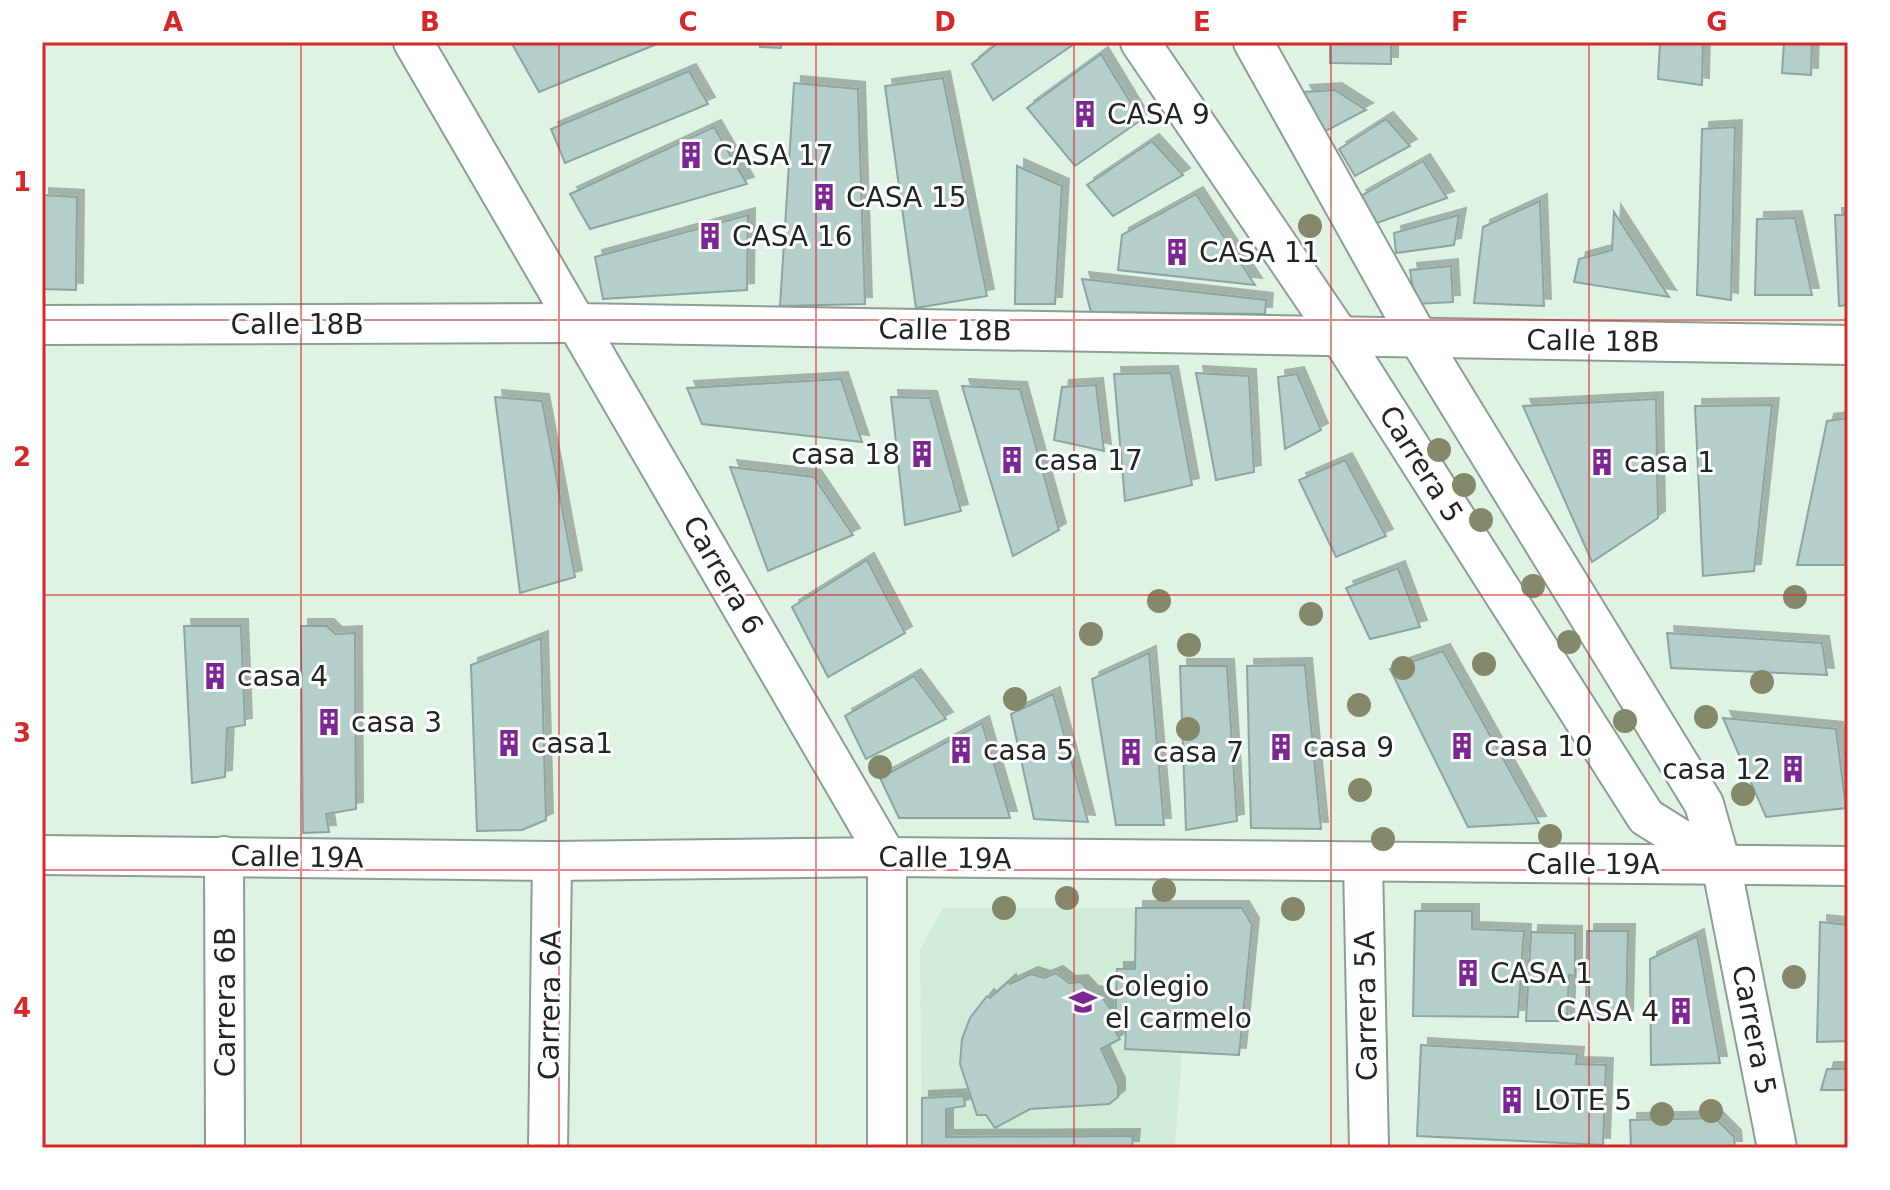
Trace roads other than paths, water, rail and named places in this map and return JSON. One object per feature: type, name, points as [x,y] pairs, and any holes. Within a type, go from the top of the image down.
[{"type":"street","name":"Carrera 6","points":[[413,42],[887,857]]},
{"type":"street","name":"Carrera 5","points":[[1140,42],[1341,338],[1646,817],[1721,864]]},
{"type":"street","name":"Carrera 5","points":[[1253,42],[1419,339],[1704,804],[1721,864],[1777,1148]]},
{"type":"street","name":"Calle 18B","points":[[42,325],[577,323],[1848,345]]},
{"type":"street","name":"Calle 19A","points":[[42,855],[552,861],[887,857],[1848,866]]},
{"type":"street","name":"Carrera 6B","points":[[224,856],[225,1148]]},
{"type":"street","points":[[887,857],[887,1148]]},
{"type":"street","name":"Carrera 6A","points":[[548,1148],[552,861]]},
{"type":"street","name":"Carrera 5A","points":[[1363,863],[1369,1148]]},
{"type":"place","name":"CASA 9","points":[[1085,114]]},
{"type":"place","name":"CASA 17","points":[[691,155]]},
{"type":"place","name":"CASA 15","points":[[824,197]]},
{"type":"place","name":"CASA 16","points":[[710,236]]},
{"type":"place","name":"CASA 11","points":[[1177,252]]},
{"type":"place","name":"casa 18","points":[[922,454]]},
{"type":"place","name":"casa 17","points":[[1012,460]]},
{"type":"place","name":"casa 1","points":[[1602,462]]},
{"type":"place","name":"casa 4","points":[[215,676]]},
{"type":"place","name":"casa 3","points":[[329,722]]},
{"type":"place","name":"casa1","points":[[509,743]]},
{"type":"place","name":"casa 10","points":[[1462,746]]},
{"type":"place","name":"casa 9","points":[[1281,747]]},
{"type":"place","name":"casa 5","points":[[961,750]]},
{"type":"place","name":"casa 7","points":[[1131,752]]},
{"type":"place","name":"casa 12","points":[[1793,769]]},
{"type":"place","name":"CASA 1","points":[[1468,973]]},
{"type":"place","name":"Colegio el carmelo","points":[[1083,1002]]},
{"type":"place","name":"CASA 4","points":[[1681,1011]]},
{"type":"place","name":"LOTE 5","points":[[1512,1100]]}]
